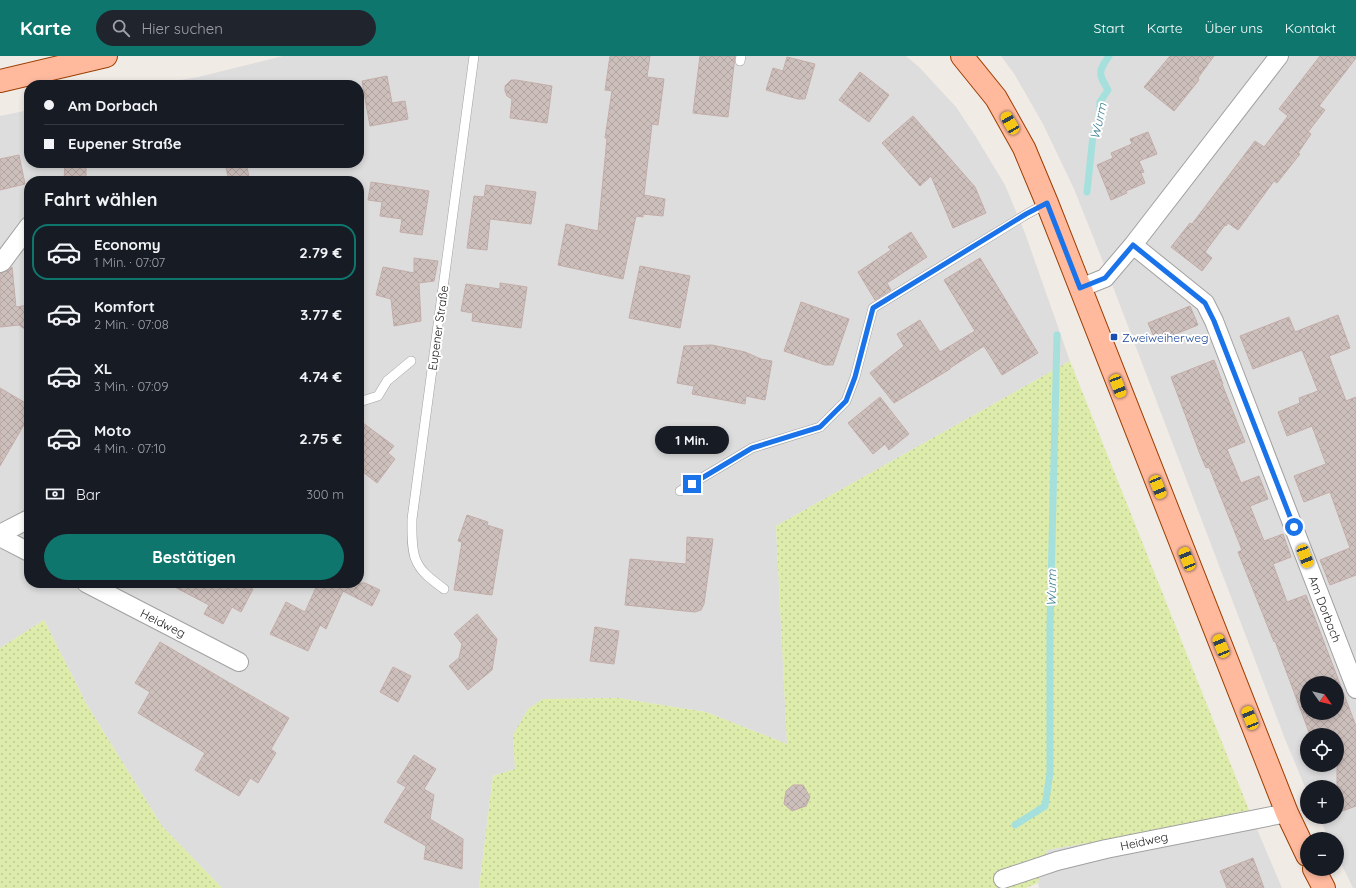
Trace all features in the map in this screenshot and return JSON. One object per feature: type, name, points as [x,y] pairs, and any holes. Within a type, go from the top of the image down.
[{"type":"main road","points":[[962,56],[996,98],[1024,148],[1287,813],[1300,840]]},
{"type":"main road","points":[[0,81],[95,57]]},
{"type":"main road","points":[[1318,876],[1324,888]]},
{"type":"street","points":[[1080,288],[1105,278],[1133,245],[1279,56]]},
{"type":"street","points":[[0,263],[24,233]]},
{"type":"street","name":"Am Dorbach","points":[[1133,245],[1205,303],[1214,321],[1356,689]]},
{"type":"street","points":[[0,536],[24,522]]},
{"type":"street","points":[[0,536],[24,549]]},
{"type":"street","name":"Heidweg","points":[[96,588],[239,662]]},
{"type":"street","name":"Heidweg","points":[[1004,879],[1057,861],[1099,851],[1287,813]]},
{"type":"lane","name":"Eupener Straße","points":[[444,589],[427,576],[416,560],[412,537],[412,520],[474,56]]},
{"type":"lane","points":[[680,491],[752,448],[820,427],[846,401],[855,377],[873,308],[1026,214],[1047,203]]},
{"type":"lane","points":[[364,400],[378,396],[387,381],[411,361]]},
{"type":"shaded area","points":[[283,56],[906,56],[919,67],[956,107],[1005,185],[1025,233],[1070,361],[776,526],[787,744],[706,712],[618,698],[544,699],[513,735],[515,769],[493,776],[479,888],[222,888],[162,826],[87,705],[44,620],[0,648],[0,116],[24,111],[24,168],[364,168],[364,80],[181,80]]},
{"type":"shaded area","points":[[1001,56],[1356,56],[1356,888],[1353,888],[1344,869],[1344,832],[1326,832],[1322,824],[1344,824],[1344,780],[1302,780],[1285,739],[1115,292],[1074,189],[1043,124],[1015,75]]},
{"type":"shaded area","points":[[1251,815],[1282,888],[1039,888],[1038,883],[1047,850]]},
{"type":"green space","points":[[1070,361],[1251,815],[1047,850],[1038,883],[1026,888],[479,888],[493,776],[515,769],[513,735],[528,709],[543,699],[618,698],[706,712],[787,744],[776,526]]},
{"type":"green space","points":[[44,620],[87,705],[162,826],[222,888],[0,888],[0,648]]},
{"type":"building","points":[[610,56],[650,56],[647,77],[664,79],[658,125],[652,124],[644,195],[665,199],[663,216],[643,214],[643,217],[636,216],[623,279],[558,265],[566,224],[598,231],[607,138],[605,138],[612,91],[605,90]]},
{"type":"building","points":[[700,56],[735,56],[728,117],[693,113]]},
{"type":"building","points":[[1170,56],[1214,56],[1198,78],[1199,80],[1174,111],[1144,87]]},
{"type":"building","points":[[1320,56],[1356,56],[1356,58],[1319,106],[1325,110],[1308,132],[1311,134],[1298,153],[1300,154],[1277,183],[1274,181],[1238,230],[1228,223],[1226,226],[1225,225],[1205,252],[1212,258],[1202,271],[1171,247],[1190,223],[1192,224],[1255,141],[1264,147],[1288,116],[1279,109]]},
{"type":"building","points":[[787,57],[815,64],[805,99],[798,99],[766,90],[773,68],[783,71]]},
{"type":"building","points":[[860,72],[889,95],[869,122],[839,100]]},
{"type":"building","points":[[387,76],[392,103],[405,101],[408,119],[370,126],[364,92],[364,81]]},
{"type":"building","points":[[511,80],[552,86],[547,123],[510,118],[512,99],[507,96],[505,86]]},
{"type":"building","points":[[913,116],[975,187],[986,213],[953,228],[931,176],[920,186],[882,143]]},
{"type":"building","points":[[1148,132],[1157,154],[1139,161],[1144,172],[1141,173],[1145,183],[1126,191],[1127,193],[1111,200],[1097,165],[1113,158],[1111,153],[1132,144],[1130,139]]},
{"type":"building","points":[[19,155],[24,184],[0,190],[0,159]]},
{"type":"building","points":[[65,168],[86,168],[86,176],[64,176]]},
{"type":"building","points":[[226,168],[247,168],[249,176],[228,176]]},
{"type":"building","points":[[371,182],[429,191],[422,235],[400,232],[402,219],[380,216],[382,202],[368,200]]},
{"type":"building","points":[[486,185],[536,192],[531,224],[490,219],[487,250],[467,248],[474,196],[484,197]]},
{"type":"building","points":[[911,232],[927,257],[887,283],[891,290],[875,300],[858,272],[891,250],[888,247]]},
{"type":"building","points":[[414,258],[438,261],[434,281],[419,283],[421,321],[394,326],[391,299],[376,295],[383,267],[414,273]]},
{"type":"building","points":[[980,258],[1038,353],[1002,375],[984,346],[950,369],[894,403],[870,373],[904,346],[897,334],[920,320],[940,352],[975,331],[944,280]]},
{"type":"building","points":[[640,266],[690,276],[680,328],[629,318]]},
{"type":"building","points":[[12,267],[16,307],[24,306],[24,328],[19,325],[0,327],[0,273],[7,271]]},
{"type":"building","points":[[500,283],[527,287],[521,328],[472,321],[473,313],[461,311],[466,284],[500,289]]},
{"type":"building","points":[[801,302],[849,319],[833,365],[825,365],[784,351]]},
{"type":"building","points":[[1190,306],[1198,325],[1156,342],[1148,323]]},
{"type":"building","points":[[1338,315],[1350,348],[1329,356],[1346,401],[1356,397],[1356,575],[1330,585],[1320,560],[1350,548],[1330,492],[1304,502],[1294,476],[1326,464],[1312,426],[1287,436],[1278,412],[1300,403],[1299,398],[1318,391],[1302,350],[1253,369],[1240,336],[1289,317],[1295,332]]},
{"type":"building","points":[[712,345],[745,352],[761,359],[772,361],[765,400],[746,396],[745,404],[692,394],[694,386],[677,383],[684,346]]},
{"type":"building","points":[[1214,360],[1245,442],[1227,449],[1241,483],[1259,476],[1268,499],[1250,506],[1264,541],[1283,534],[1291,557],[1273,564],[1287,602],[1306,595],[1337,676],[1300,676],[1300,708],[1275,641],[1274,642],[1238,552],[1242,550],[1209,467],[1206,468],[1171,377]]},
{"type":"building","points":[[0,388],[24,402],[24,425],[0,466]]},
{"type":"building","points":[[880,397],[909,434],[889,450],[885,444],[873,454],[848,423]]},
{"type":"building","points":[[364,424],[394,446],[388,453],[395,459],[377,483],[364,473]]},
{"type":"building","points":[[467,515],[488,522],[487,525],[503,530],[492,595],[454,590],[462,542],[458,541]]},
{"type":"building","points":[[687,537],[713,539],[704,604],[701,610],[695,612],[625,605],[630,559],[686,564]]},
{"type":"building","points":[[365,583],[380,590],[372,606],[343,591],[326,629],[320,625],[308,651],[270,634],[286,602],[305,612],[316,588],[364,588]]},
{"type":"building","points":[[177,588],[253,589],[241,612],[232,607],[223,624],[204,614],[209,605]]},
{"type":"building","points":[[477,614],[497,639],[492,670],[468,690],[449,666],[459,658],[462,644],[454,634]]},
{"type":"building","points":[[595,627],[619,631],[614,664],[590,661]]},
{"type":"building","points":[[160,642],[289,718],[271,749],[276,753],[258,783],[250,778],[239,796],[195,770],[205,753],[138,713],[150,692],[135,683]]},
{"type":"building","points":[[393,667],[411,676],[398,702],[380,692]]},
{"type":"building","points":[[1344,695],[1356,726],[1356,806],[1344,810],[1344,780],[1337,780],[1337,772],[1344,772],[1344,728],[1307,728],[1304,720],[1344,720]]},
{"type":"building","points":[[414,755],[436,769],[424,789],[434,795],[430,819],[463,839],[462,869],[424,859],[426,846],[384,822],[406,787],[397,782]]},
{"type":"building","points":[[793,785],[803,785],[810,797],[806,806],[792,811],[784,804],[786,791]]},
{"type":"building","points":[[1253,858],[1264,888],[1227,888],[1220,871]]},
{"type":"waterway","name":"Wurm","points":[[1087,192],[1093,135],[1100,119],[1100,102],[1108,90],[1102,80],[1101,69],[1109,56]]},
{"type":"waterway","name":"Wurm","points":[[1015,825],[1045,806],[1050,773],[1050,626],[1057,335]]},
{"type":"place","name":"Zweiweiherweg","points":[[1114,337]]},
{"type":"route","points":[[692,484],[752,448],[820,427],[846,401],[862,353],[873,308],[1026,214],[1047,203],[1080,288],[1105,278],[1133,245],[1205,303],[1214,321],[1294,527]]}]
